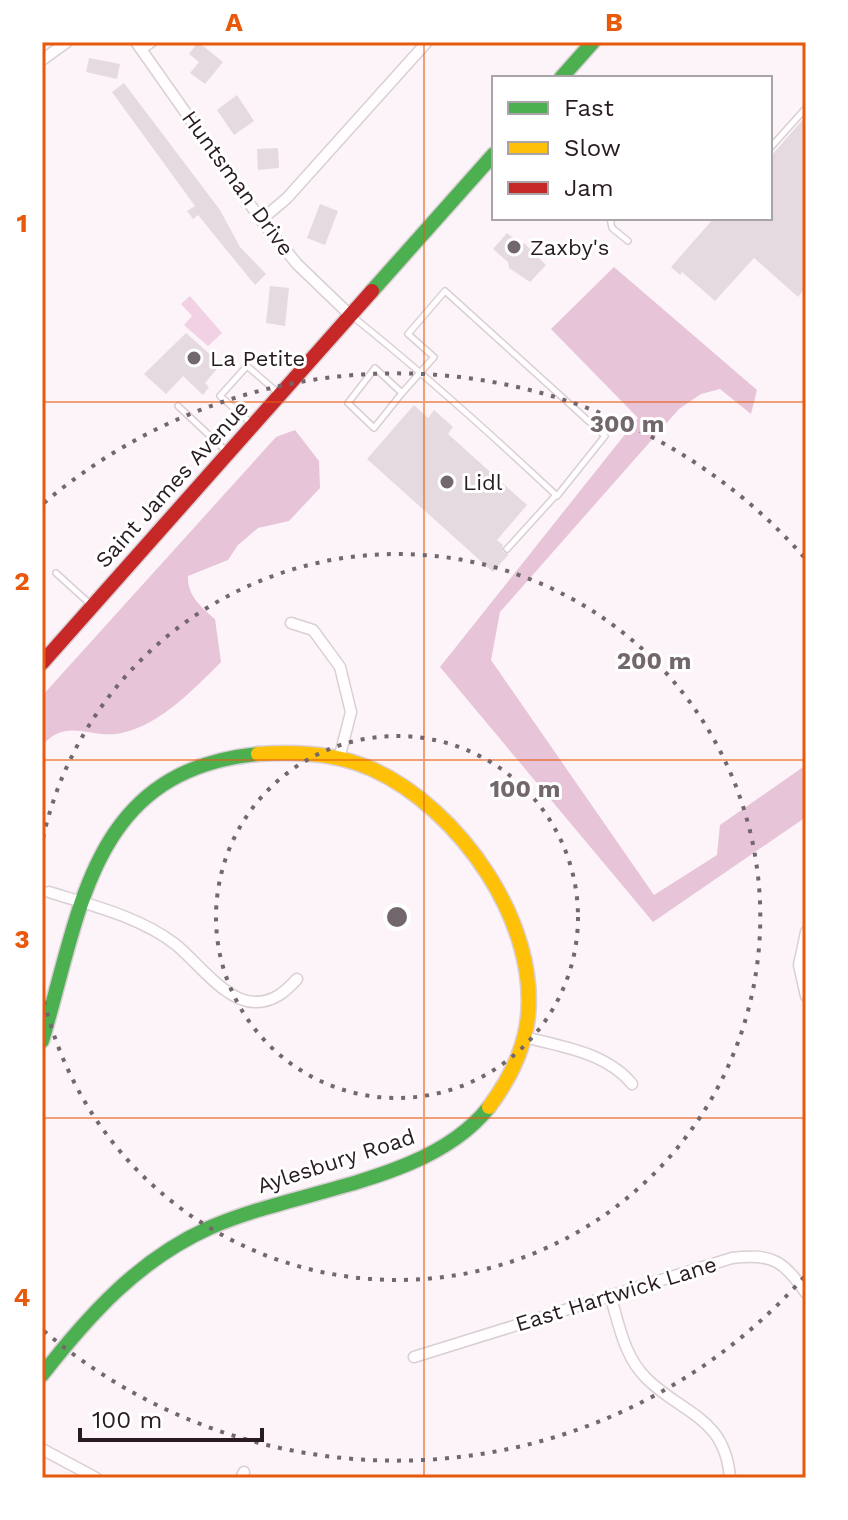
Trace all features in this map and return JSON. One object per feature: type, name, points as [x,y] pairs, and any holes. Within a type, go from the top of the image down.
[{"type":"street","points":[[42,60],[67,42]]},
{"type":"street","points":[[138,46],[151,42]]},
{"type":"street","points":[[261,220],[287,198],[427,42]]},
{"type":"street","points":[[563,76],[593,42]]},
{"type":"street","name":"Huntsman Drive","points":[[138,46],[261,220],[297,264],[351,316]]},
{"type":"street","name":"Saint James Avenue","points":[[42,663],[492,156]]},
{"type":"street","points":[[291,623],[313,630],[340,667],[351,712],[340,755]]},
{"type":"street","name":"Aylesbury Road","points":[[42,1041],[78,901],[90,872],[131,809],[165,784],[214,760],[274,750],[340,755],[387,773],[429,801],[465,840],[504,906],[528,978],[524,1037],[507,1079],[490,1107],[450,1145],[396,1169],[236,1216],[188,1238],[145,1263],[108,1296],[77,1328],[42,1375]]},
{"type":"street","points":[[49,892],[154,931],[175,944],[229,991],[253,1002],[282,996],[297,979]]},
{"type":"street","points":[[806,932],[799,965],[806,996]]},
{"type":"street","points":[[524,1037],[574,1049],[620,1069],[632,1084]]},
{"type":"street","name":"East Hartwick Lane","points":[[414,1357],[732,1258],[753,1255],[770,1258],[788,1267],[806,1293]]},
{"type":"street","points":[[610,1295],[629,1357],[647,1379],[708,1423],[728,1456],[730,1478]]},
{"type":"street","points":[[42,1449],[96,1478]]},
{"type":"lane","points":[[772,146],[806,108]]},
{"type":"lane","points":[[610,220],[612,228],[628,241]]},
{"type":"lane","points":[[402,393],[375,368],[348,403],[374,428],[434,357],[408,334],[445,291],[605,436],[507,549]]},
{"type":"lane","points":[[351,316],[556,495]]},
{"type":"lane","points":[[254,425],[220,396],[247,366],[280,396]]},
{"type":"lane","points":[[178,406],[229,454]]},
{"type":"lane","points":[[56,573],[93,606]]},
{"type":"shaded area","points":[[614,267],[757,390],[751,414],[720,389],[701,394],[679,409],[500,612],[491,660],[654,895],[717,855],[720,825],[806,765],[806,817],[653,922],[440,667],[638,418],[551,329]]},
{"type":"shaded area","points":[[190,296],[222,333],[208,346],[184,325],[192,316],[181,304]]},
{"type":"shaded area","points":[[295,430],[319,461],[320,488],[289,521],[258,528],[238,545],[228,560],[188,576],[192,595],[215,619],[221,662],[176,704],[150,722],[122,733],[60,732],[42,746],[42,696],[276,437]]},
{"type":"building","points":[[198,42],[223,62],[205,84],[190,73],[199,62],[189,54]]},
{"type":"building","points":[[89,58],[120,64],[117,79],[86,72]]},
{"type":"building","points":[[124,83],[220,210],[240,247],[266,274],[255,285],[198,215],[193,219],[187,211],[195,206],[112,92]]},
{"type":"building","points":[[237,95],[254,121],[234,135],[217,110]]},
{"type":"building","points":[[806,116],[806,287],[798,297],[754,258],[715,301],[682,272],[680,275],[671,267],[712,220],[772,220],[772,155]]},
{"type":"building","points":[[278,148],[279,168],[258,170],[257,149]]},
{"type":"building","points":[[320,204],[338,211],[325,245],[307,238]]},
{"type":"building","points":[[507,233],[522,245],[524,243],[546,265],[530,282],[509,268],[508,262],[493,249]]},
{"type":"building","points":[[270,286],[289,288],[285,326],[266,323]]},
{"type":"building","points":[[186,333],[221,364],[205,383],[209,387],[203,395],[183,376],[166,394],[144,374]]},
{"type":"building","name":"Lidl","points":[[414,405],[428,418],[434,410],[453,427],[448,434],[527,505],[497,540],[503,545],[503,552],[509,554],[493,572],[367,459]]},
{"type":"traffic: fast","points":[[563,76],[593,42]]},
{"type":"traffic: fast","points":[[372,291],[492,156]]},
{"type":"traffic: fast","points":[[42,1041],[83,898],[102,855],[126,818],[159,787],[202,766],[258,754]]},
{"type":"traffic: fast","points":[[42,1375],[116,1291],[183,1241],[244,1215],[397,1168],[433,1152],[464,1132],[489,1107]]},
{"type":"traffic: slow","points":[[258,754],[316,754],[344,759],[372,769],[404,787],[435,811],[488,874],[507,910],[521,948],[528,986],[527,1024],[518,1058],[489,1107]]},
{"type":"traffic: jam","points":[[42,663],[372,291]]},
{"type":"place","name":"Zaxby's","points":[[514,247]]},
{"type":"place","name":"La Petite","points":[[194,358]]},
{"type":"place","name":"Lidl","points":[[447,482]]}]
